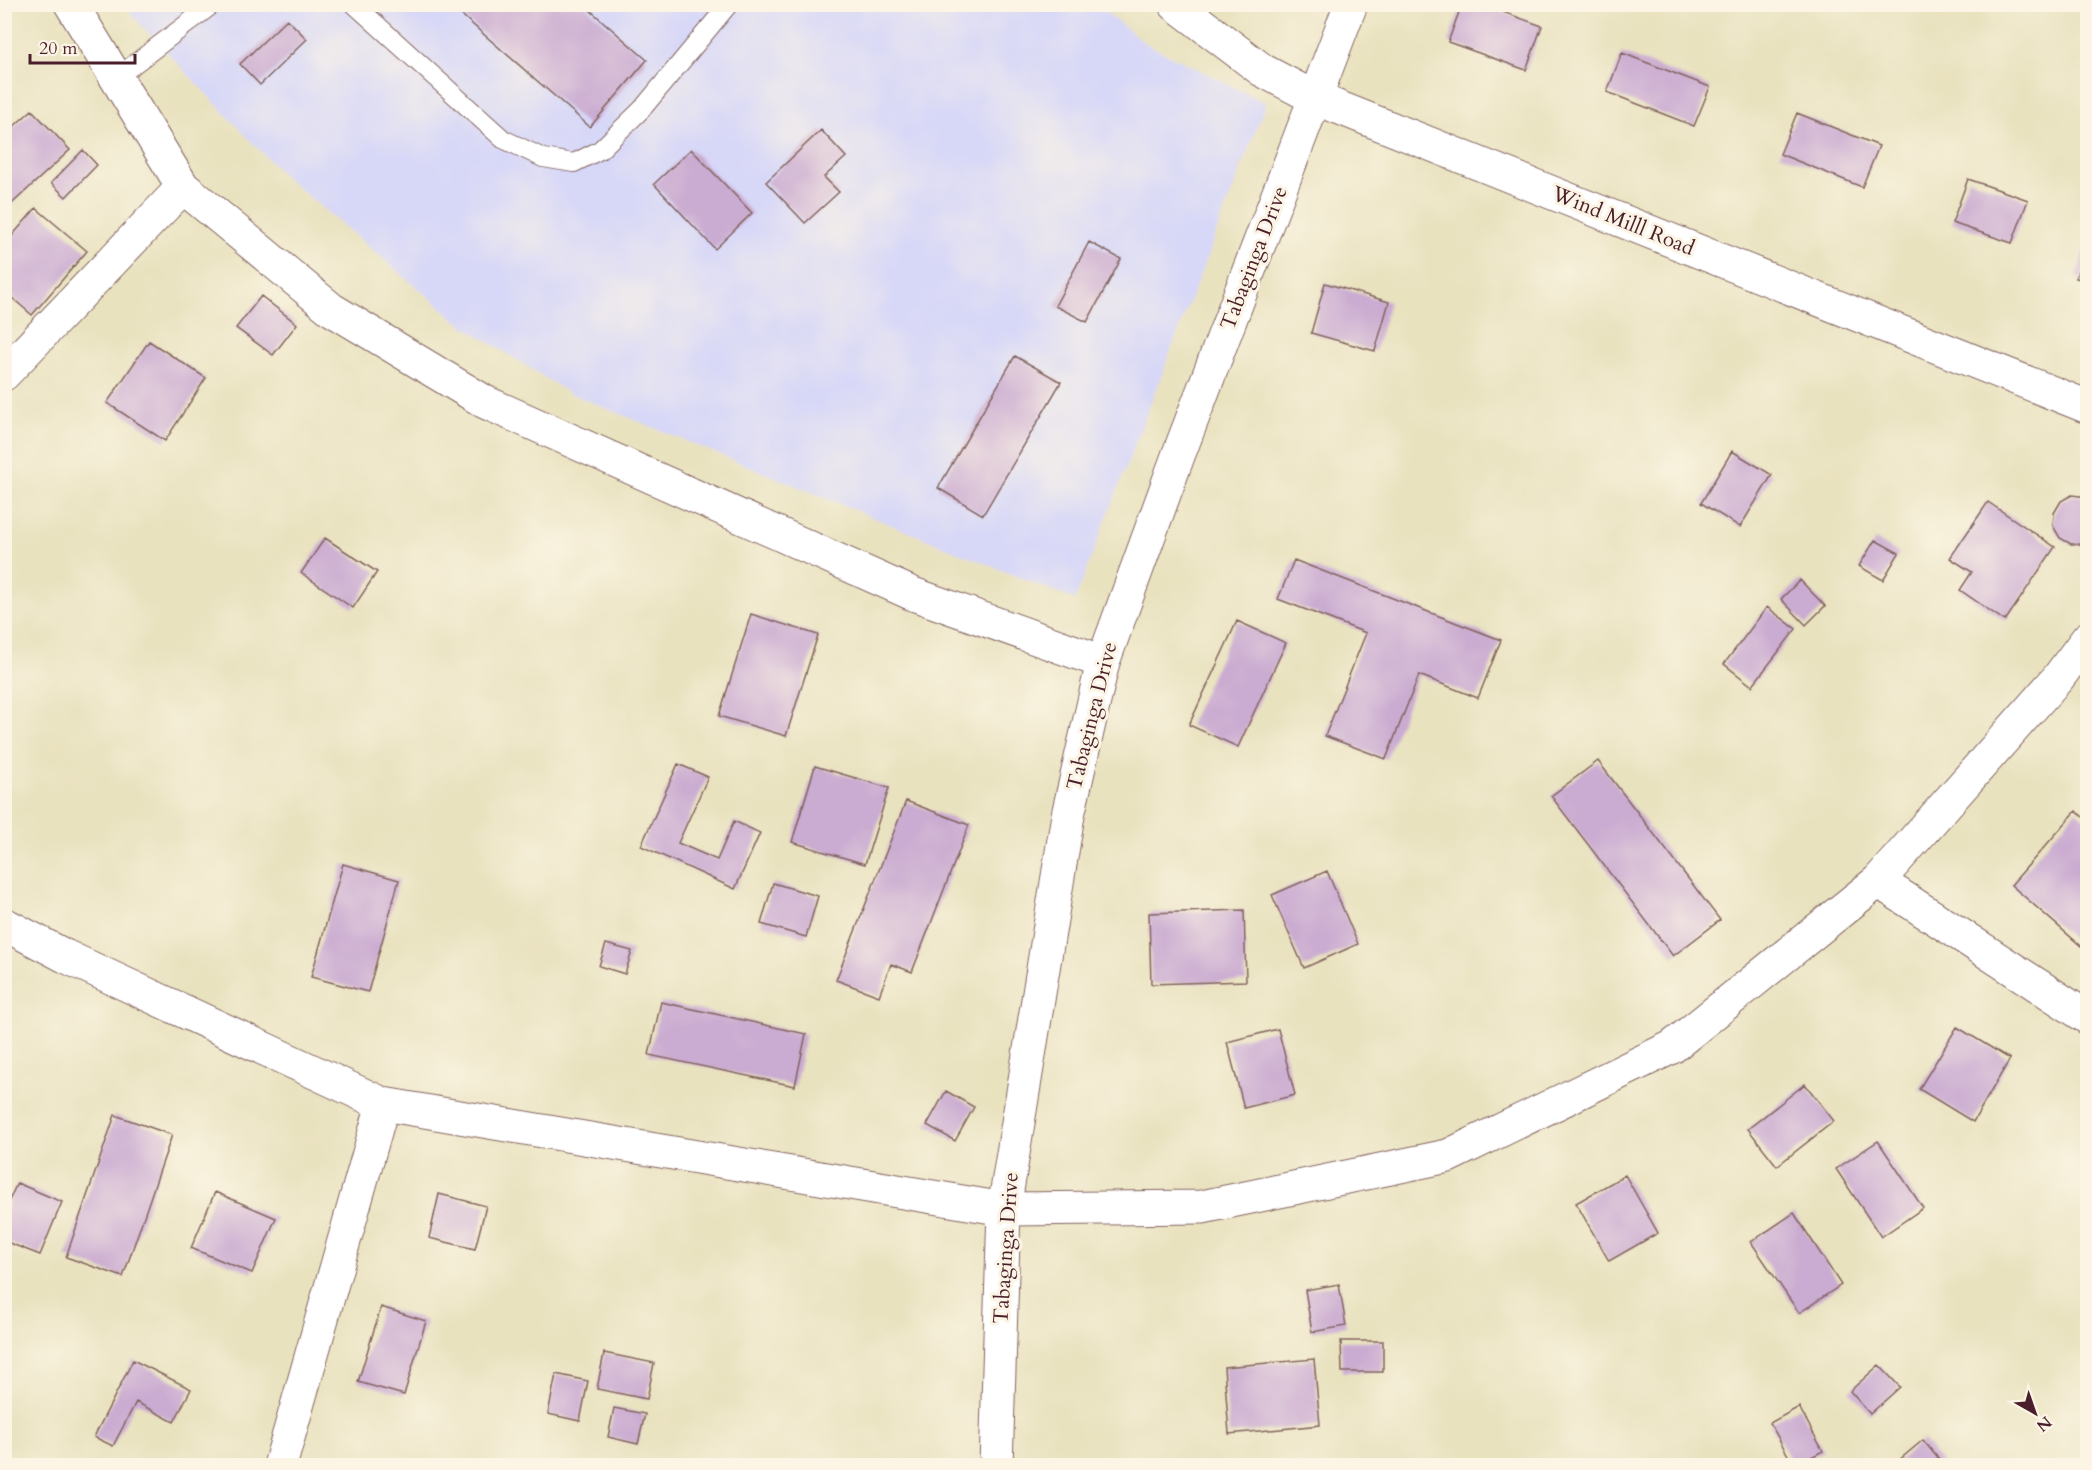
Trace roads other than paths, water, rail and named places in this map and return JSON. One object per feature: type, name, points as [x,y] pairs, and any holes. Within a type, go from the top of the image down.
[{"type":"street","points":[[71,4],[183,187],[331,309],[485,402],[913,594],[1103,662]]},
{"type":"street","name":"Wind Milll Road","points":[[1175,4],[1262,70],[1315,98],[2088,406]]},
{"type":"street","name":"Tabaginga Drive","points":[[996,1466],[1004,1209],[1068,815],[1103,662],[1182,444],[1351,4]]},
{"type":"street","points":[[4,374],[183,187]]},
{"type":"street","points":[[4,924],[65,956],[383,1104],[1004,1209],[1202,1207],[1448,1155],[1672,1047],[1878,881],[2058,678],[2088,638]]},
{"type":"street","points":[[1878,881],[2088,1018]]},
{"type":"street","points":[[280,1466],[383,1104]]},
{"type":"lane","points":[[116,78],[213,4]]},
{"type":"lane","points":[[354,4],[503,139],[543,158],[574,163],[600,150],[642,109],[729,4]]}]
